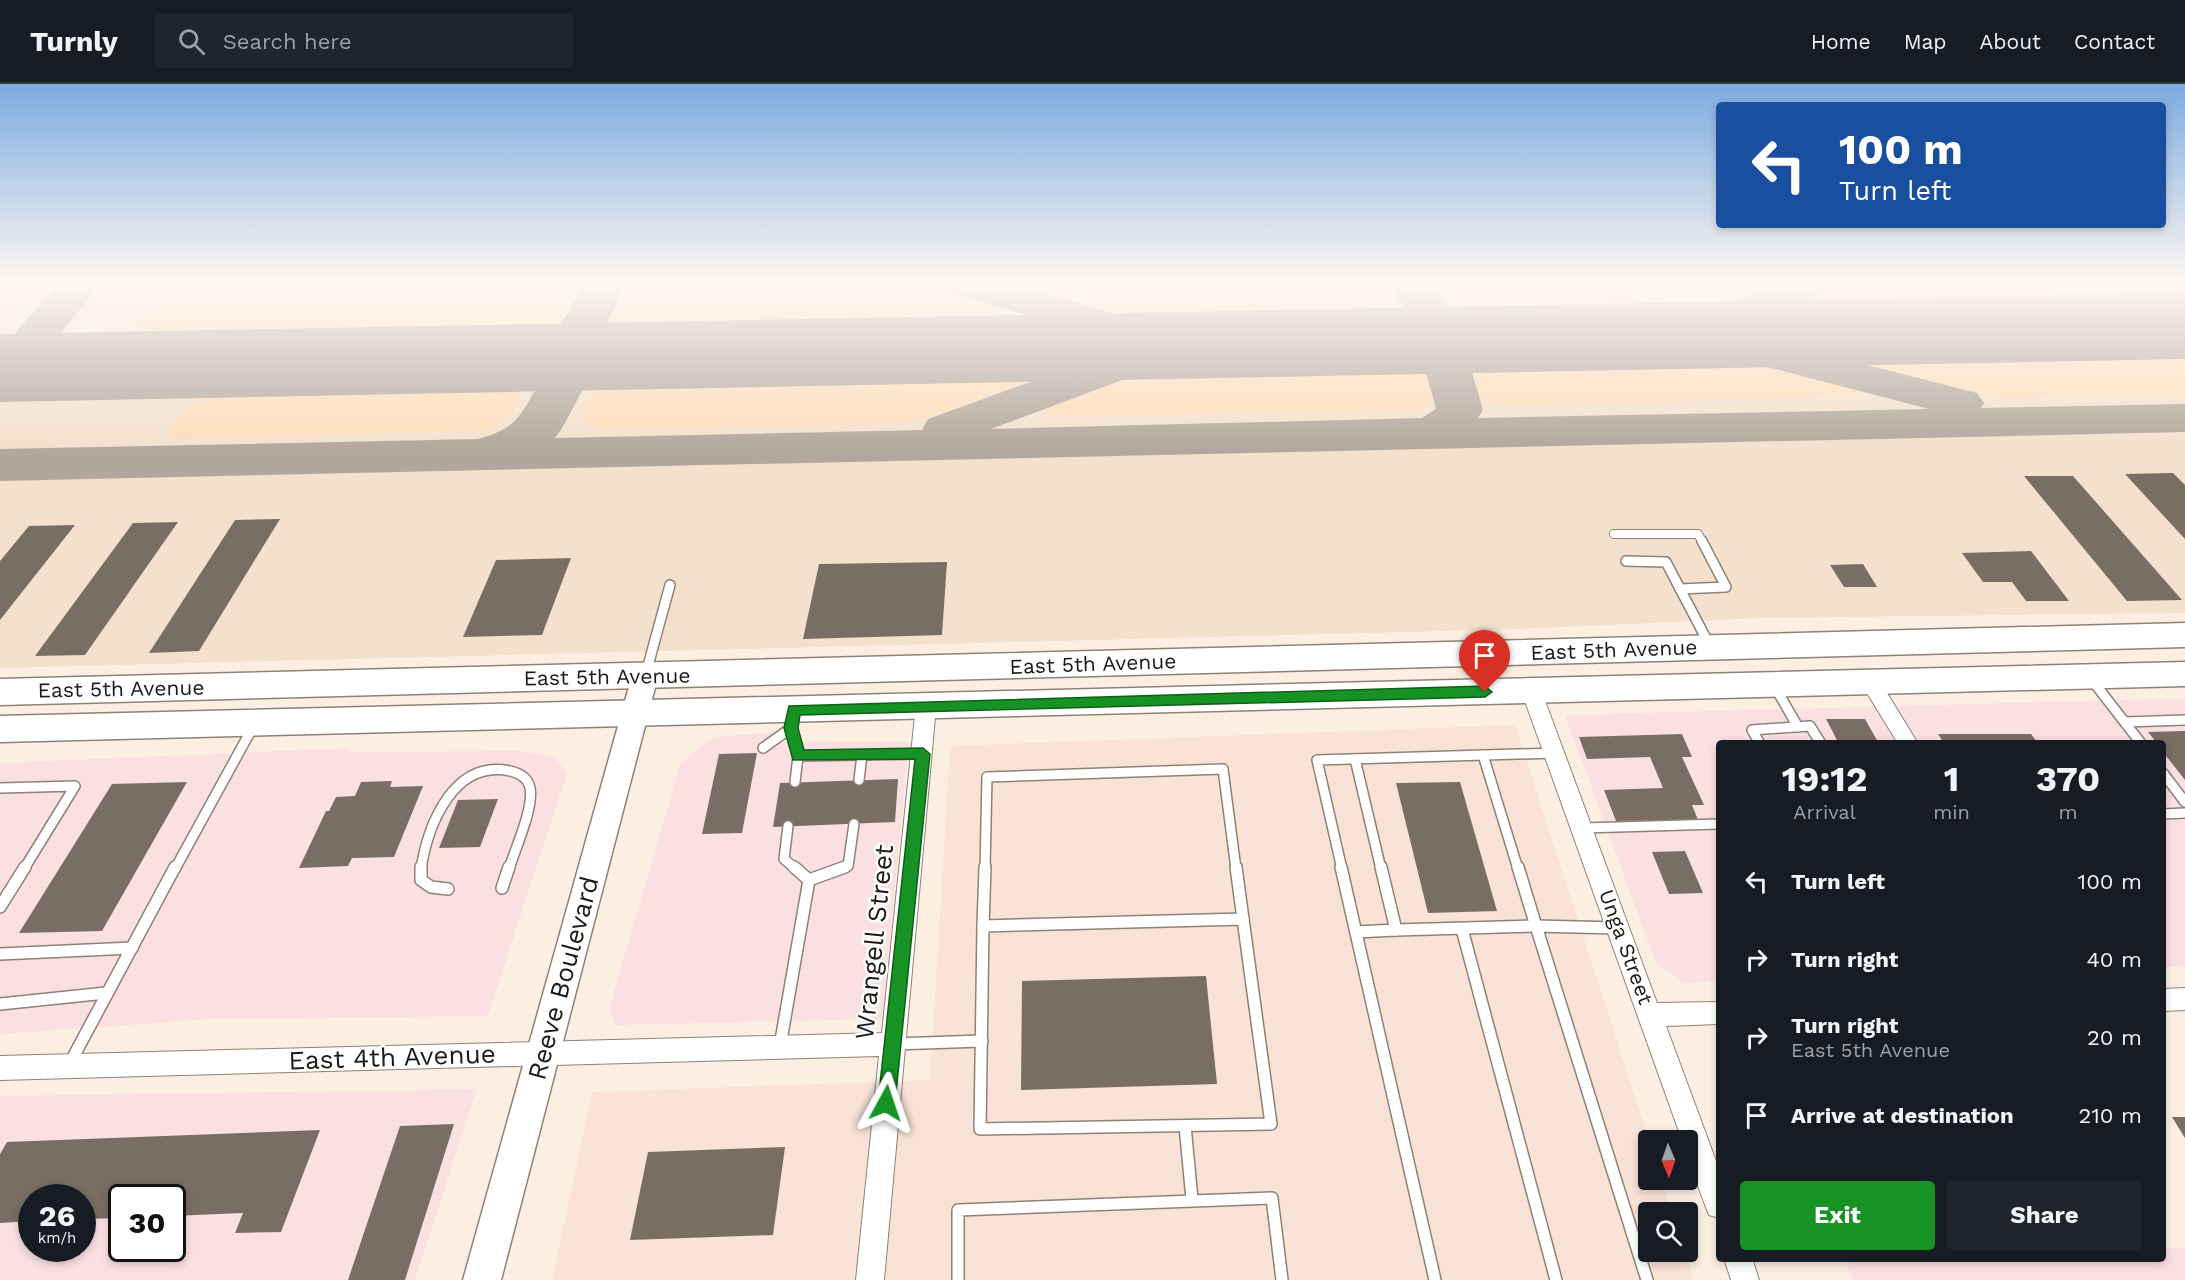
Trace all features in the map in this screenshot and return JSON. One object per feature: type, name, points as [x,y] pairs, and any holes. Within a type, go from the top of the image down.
[{"type":"highway","name":"East 5th Avenue","points":[[0,692],[2185,635]]},
{"type":"highway","name":"East 5th Avenue","points":[[0,729],[636,713],[793,719],[926,706],[1869,680],[2185,674]]},
{"type":"street","name":"Reeve Boulevard","points":[[482,1280],[645,676]]},
{"type":"street","points":[[1869,680],[1906,740]]},
{"type":"street","name":"Unga Street","points":[[1531,690],[1716,1197]]},
{"type":"street","name":"Wrangell Street","points":[[870,1280],[926,706]]},
{"type":"street","points":[[2166,1000],[2185,999]]},
{"type":"street","points":[[1650,1015],[1716,1013]]},
{"type":"street","name":"East 4th Avenue","points":[[0,1068],[892,1044]]},
{"type":"street","points":[[1739,1262],[1745,1280]]},
{"type":"lane","points":[[1614,534],[1698,534],[1726,587],[1680,589]]},
{"type":"lane","points":[[1626,561],[1666,562],[1711,648]]},
{"type":"lane","points":[[645,676],[670,585]]},
{"type":"lane","points":[[2088,675],[2138,740]]},
{"type":"lane","points":[[1773,683],[1798,727]]},
{"type":"lane","points":[[763,748],[793,719]]},
{"type":"lane","points":[[793,719],[798,756],[795,782]]},
{"type":"lane","points":[[2125,722],[2185,720]]},
{"type":"lane","points":[[69,1066],[106,993],[255,723]]},
{"type":"lane","points":[[1758,740],[1752,730],[1810,726],[1819,740]]},
{"type":"lane","points":[[1435,1280],[1317,760],[1555,753]]},
{"type":"lane","points":[[798,756],[923,754]]},
{"type":"lane","points":[[859,780],[862,755]]},
{"type":"lane","points":[[1483,755],[1647,1280]]},
{"type":"lane","points":[[1355,759],[1396,930]]},
{"type":"lane","points":[[1223,769],[1243,919],[1271,1124],[980,1129],[987,777],[1223,769]]},
{"type":"lane","points":[[448,889],[431,887],[421,880],[419,868],[426,847],[446,798],[459,783],[474,775],[495,770],[513,771],[525,777],[530,788],[529,803],[502,888]]},
{"type":"lane","points":[[2166,777],[2185,802]]},
{"type":"lane","points":[[0,788],[75,786],[0,907]]},
{"type":"lane","points":[[2166,814],[2185,813]]},
{"type":"lane","points":[[809,880],[848,866],[854,824]]},
{"type":"lane","points":[[1583,828],[1716,824]]},
{"type":"lane","points":[[789,826],[784,859],[809,880]]},
{"type":"lane","points":[[780,1046],[809,880]]},
{"type":"lane","points":[[983,926],[1243,919]]},
{"type":"lane","points":[[1356,932],[1536,926],[1619,928]]},
{"type":"lane","points":[[1462,929],[1556,1280]]},
{"type":"lane","points":[[0,954],[132,948]]},
{"type":"lane","points":[[0,1004],[106,993]]},
{"type":"lane","points":[[892,1044],[982,1041]]},
{"type":"lane","points":[[1185,1126],[1192,1198]]},
{"type":"lane","points":[[957,1280],[958,1210],[1192,1198],[1272,1198],[1282,1280]]},
{"type":"shaded area","points":[[0,340],[2185,340],[2185,613],[1763,618],[1521,629],[0,668]]},
{"type":"shaded area","points":[[2185,353],[2185,395],[2001,398],[1879,369],[1871,359]]},
{"type":"shaded area","points":[[1753,362],[1859,387],[1862,396],[1517,406],[1483,402],[1473,379],[1492,366]]},
{"type":"shaded area","points":[[1406,368],[1429,378],[1432,398],[1422,411],[1050,417],[1045,412],[1056,403],[1150,372]]},
{"type":"shaded area","points":[[1015,378],[1020,385],[924,419],[883,424],[602,429],[582,420],[585,406],[593,392],[611,383]]},
{"type":"shaded area","points":[[499,384],[517,387],[519,401],[504,422],[486,431],[177,437],[167,433],[190,406],[223,392]]},
{"type":"shaded area","points":[[2185,698],[2185,966],[2166,967],[2166,740],[1716,740],[1716,981],[1684,983],[1656,963],[1565,715]]},
{"type":"shaded area","points":[[1515,725],[1646,1130],[1638,1130],[1638,1190],[1665,1190],[1669,1202],[1638,1202],[1638,1262],[1688,1262],[1694,1280],[552,1280],[592,1092],[930,1080],[950,746]]},
{"type":"shaded area","points":[[772,733],[774,742],[909,742],[882,1019],[615,1025],[609,1009],[680,765],[709,740],[721,736]]},
{"type":"shaded area","points":[[350,748],[348,752],[520,751],[554,757],[567,773],[488,1016],[212,1019],[0,1034],[0,763]]},
{"type":"shaded area","points":[[477,1089],[415,1280],[0,1280],[0,1096]]},
{"type":"shaded area","points":[[2185,1248],[2185,1280],[1853,1280],[1845,1262],[2166,1262],[2166,1249]]},
{"type":"building","points":[[2173,473],[2185,485],[2185,539],[2125,474]]},
{"type":"building","points":[[2024,476],[2073,476],[2182,600],[2127,601]]},
{"type":"building","points":[[280,519],[199,651],[149,653],[235,520]]},
{"type":"building","points":[[178,522],[85,655],[35,656],[133,523]]},
{"type":"building","points":[[75,525],[0,620],[0,561],[29,526]]},
{"type":"building","points":[[2031,551],[2069,601],[2026,601],[2012,582],[1983,582],[1962,553]]},
{"type":"building","points":[[571,558],[542,635],[463,637],[496,560]]},
{"type":"building","points":[[947,562],[942,635],[803,639],[819,564]]},
{"type":"building","points":[[1863,564],[1877,587],[1844,587],[1830,565]]},
{"type":"building","points":[[1826,719],[1865,719],[1877,740],[1837,740]]},
{"type":"building","points":[[2185,731],[2185,780],[2166,756],[2166,740],[2154,740],[2148,732]]},
{"type":"building","points":[[1682,734],[1692,757],[1682,757],[1704,805],[1692,805],[1698,820],[1616,821],[1604,790],[1663,788],[1650,757],[1587,759],[1579,737]]},
{"type":"building","points":[[1938,734],[2031,734],[2036,740],[1942,740]]},
{"type":"building","points":[[757,753],[742,833],[702,834],[719,754]]},
{"type":"building","points":[[898,779],[895,822],[773,827],[780,783]]},
{"type":"building","points":[[392,781],[390,787],[423,786],[394,857],[352,858],[348,866],[299,868],[326,811],[329,811],[336,797],[355,796],[361,782]]},
{"type":"building","points":[[187,782],[102,931],[19,933],[112,784]]},
{"type":"building","points":[[1460,782],[1497,911],[1428,913],[1396,783]]},
{"type":"building","points":[[498,799],[480,847],[439,848],[458,800]]},
{"type":"building","points":[[1685,851],[1703,893],[1669,894],[1652,852]]},
{"type":"building","points":[[1206,976],[1217,1084],[1021,1090],[1022,981]]},
{"type":"building","points":[[2172,1117],[2185,1117],[2185,1138]]},
{"type":"building","points":[[454,1124],[405,1280],[348,1280],[400,1126]]},
{"type":"building","points":[[320,1130],[281,1232],[235,1233],[243,1213],[186,1215],[186,1184],[108,1184],[108,1218],[96,1219],[96,1184],[18,1184],[18,1222],[0,1223],[0,1154],[7,1142]]},
{"type":"building","points":[[785,1147],[773,1235],[630,1240],[648,1152]]},
{"type":"taxiway","points":[[32,340],[27,345],[34,355],[66,367]]},
{"type":"taxiway","points":[[514,358],[551,350],[569,340]]},
{"type":"taxiway","points":[[1164,340],[1187,343]]},
{"type":"taxiway","points":[[1449,372],[1451,357],[1462,348],[1488,340]]},
{"type":"taxiway","points":[[1698,340],[1726,343],[1961,403]]},
{"type":"taxiway","points":[[1372,341],[1394,344],[1424,353],[1449,372]]},
{"type":"taxiway","points":[[945,429],[1150,354],[1202,345]]},
{"type":"taxiway","points":[[484,453],[511,445],[535,431],[546,416],[561,387],[575,373],[597,363],[638,356]]},
{"type":"taxiway","points":[[1418,434],[1443,427],[1460,410],[1449,372]]},
{"type":"taxiway","points":[[0,465],[2185,418]]},
{"type":"runway","points":[[0,368],[1466,340]]},
{"type":"route","points":[[886,1103],[923,754],[798,756],[791,728],[794,709],[1485,692]]}]
